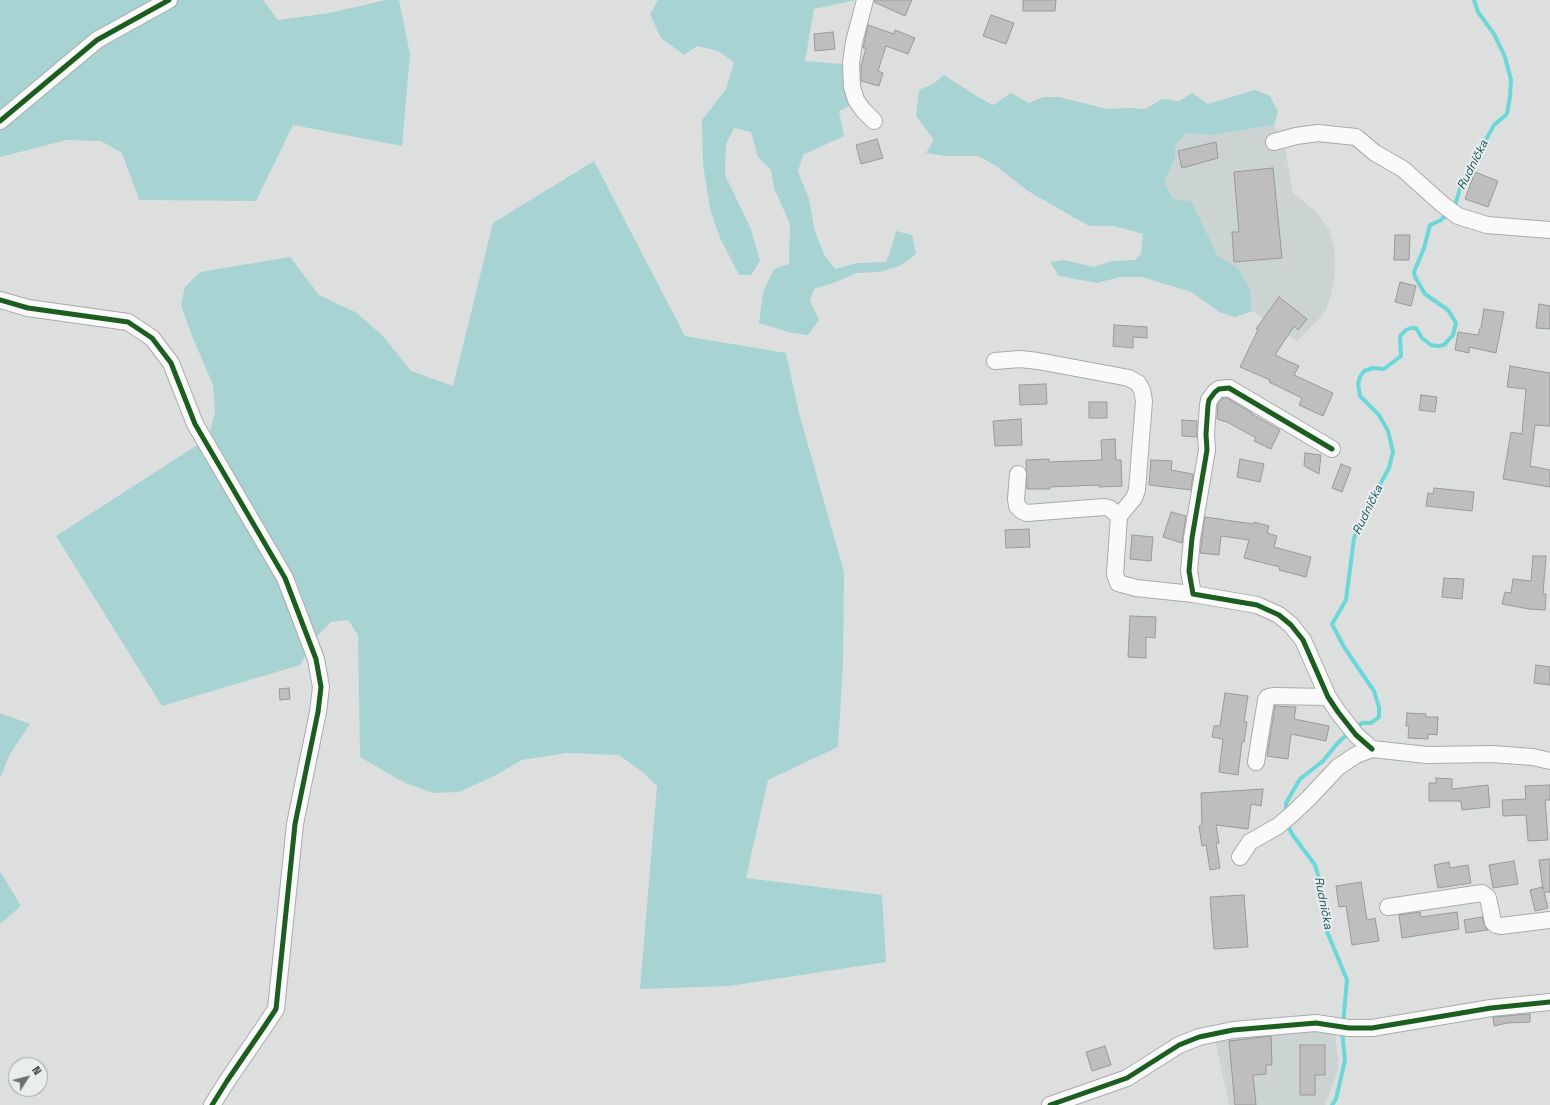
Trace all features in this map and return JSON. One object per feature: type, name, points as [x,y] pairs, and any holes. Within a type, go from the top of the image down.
[{"type":"street","points":[[0,121],[97,40],[169,0]]},
{"type":"street","points":[[865,0],[854,42],[851,63],[852,87],[856,100],[874,121]]},
{"type":"street","points":[[1274,142],[1296,136],[1318,133],[1356,137],[1375,153],[1403,169],[1442,204],[1458,216],[1487,225],[1550,230]]},
{"type":"street","points":[[0,300],[28,308],[128,322],[152,338],[171,363],[195,424],[285,578],[316,660],[320,687],[318,712],[295,824],[276,1009],[212,1105]]},
{"type":"street","points":[[995,361],[1020,359],[1038,361],[1129,378],[1138,383],[1142,390],[1144,401],[1137,490],[1134,498],[1119,516],[1115,574],[1118,583],[1136,588],[1193,594],[1250,603],[1278,615],[1291,625],[1303,640],[1328,697],[1351,729],[1372,749]]},
{"type":"street","points":[[1193,594],[1189,562],[1207,450],[1206,434],[1208,405],[1212,395],[1219,389],[1229,388],[1332,449]]},
{"type":"street","points":[[1018,474],[1016,499],[1017,506],[1022,512],[1027,513],[1104,507],[1109,508],[1119,516]]},
{"type":"street","points":[[1256,762],[1266,700],[1268,697],[1328,697]]},
{"type":"street","points":[[1240,857],[1250,842],[1278,826],[1291,815],[1338,767],[1356,755],[1372,749],[1427,755],[1492,754],[1526,756],[1550,761]]},
{"type":"street","points":[[1388,907],[1482,894],[1488,898],[1493,922],[1496,925],[1501,926],[1550,920]]},
{"type":"street","points":[[1050,1105],[1127,1078],[1179,1045],[1199,1037],[1233,1030],[1316,1023],[1342,1027],[1372,1028],[1491,1008],[1550,1002]]},
{"type":"shaded area","points":[[0,0],[263,0],[278,20],[329,13],[386,0],[399,0],[410,54],[402,146],[293,125],[256,201],[139,200],[122,153],[101,141],[67,140],[0,157]]},
{"type":"shaded area","points":[[658,0],[856,0],[814,9],[805,61],[842,64],[844,92],[849,106],[839,111],[844,136],[803,155],[798,171],[809,199],[815,232],[825,256],[835,269],[857,263],[886,262],[896,231],[912,235],[916,254],[900,266],[879,272],[857,273],[814,289],[810,301],[819,320],[808,335],[792,333],[759,323],[763,292],[774,269],[789,264],[790,224],[774,188],[771,170],[758,157],[751,132],[734,128],[726,144],[725,175],[751,229],[760,261],[751,275],[739,275],[721,240],[711,213],[703,165],[702,120],[726,89],[734,62],[718,51],[697,46],[684,55],[661,38],[650,14]]},
{"type":"shaded area","points":[[944,75],[993,105],[1011,93],[1029,103],[1043,97],[1059,97],[1107,109],[1145,109],[1162,99],[1179,101],[1192,93],[1208,104],[1255,90],[1270,96],[1278,112],[1274,125],[1213,135],[1186,133],[1176,144],[1175,159],[1164,181],[1173,199],[1191,201],[1218,256],[1238,268],[1250,289],[1252,311],[1235,317],[1221,313],[1191,292],[1142,277],[1120,277],[1097,283],[1059,276],[1050,262],[1064,260],[1094,267],[1112,261],[1135,260],[1141,254],[1143,234],[1114,226],[1089,226],[1028,191],[996,166],[978,156],[946,156],[926,153],[934,140],[916,116],[919,90],[933,84]]},
{"type":"shaded area","points":[[1274,125],[1285,149],[1293,193],[1314,210],[1329,229],[1335,252],[1335,275],[1326,311],[1297,341],[1252,311],[1250,289],[1238,268],[1218,256],[1201,222],[1173,199],[1164,181],[1175,159],[1176,144],[1186,133],[1213,135]]},
{"type":"shaded area","points":[[594,161],[685,336],[786,353],[799,413],[844,572],[843,664],[838,747],[768,780],[746,878],[882,895],[886,962],[729,986],[640,989],[657,786],[641,771],[619,755],[567,753],[522,760],[494,776],[459,792],[433,793],[405,783],[360,757],[358,635],[348,620],[331,622],[317,636],[300,665],[162,706],[56,536],[208,438],[215,412],[213,385],[192,336],[181,305],[185,287],[200,272],[290,257],[319,295],[357,313],[383,336],[411,371],[453,386],[493,223]]},
{"type":"shaded area","points":[[0,713],[30,724],[10,754],[0,778]]},
{"type":"shaded area","points":[[0,871],[21,906],[0,924]]},
{"type":"shaded area","points":[[1313,1029],[1335,1033],[1338,1070],[1325,1105],[1229,1105],[1215,1039]]},
{"type":"building","points":[[874,0],[912,0],[905,16],[874,2]]},
{"type":"building","points":[[1023,0],[1056,0],[1055,11],[1023,11]]},
{"type":"building","points":[[991,15],[1014,23],[1006,44],[983,36]]},
{"type":"building","points":[[868,25],[894,34],[895,30],[915,38],[908,54],[886,46],[878,71],[883,73],[879,86],[861,81],[861,66],[866,48],[863,48]]},
{"type":"building","points":[[833,32],[835,49],[815,51],[814,34]]},
{"type":"building","points":[[877,139],[883,158],[861,164],[856,145]]},
{"type":"building","points":[[1216,142],[1218,158],[1182,168],[1178,151]]},
{"type":"building","points":[[1273,168],[1282,258],[1234,262],[1232,232],[1239,232],[1234,172]]},
{"type":"building","points":[[1475,172],[1498,181],[1488,207],[1465,199]]},
{"type":"building","points":[[1395,235],[1410,235],[1409,260],[1394,260]]},
{"type":"building","points":[[1400,282],[1416,286],[1411,306],[1395,302]]},
{"type":"building","points":[[1279,297],[1307,319],[1298,330],[1294,326],[1275,355],[1299,366],[1294,375],[1333,393],[1323,416],[1299,405],[1302,398],[1269,382],[1270,380],[1240,367],[1258,330],[1256,329]]},
{"type":"building","points":[[1539,304],[1550,306],[1550,329],[1536,328]]},
{"type":"building","points":[[1484,309],[1504,312],[1496,353],[1469,347],[1469,353],[1455,350],[1458,332],[1478,335],[1481,328]]},
{"type":"building","points":[[1114,325],[1147,327],[1147,338],[1133,337],[1133,348],[1113,346]]},
{"type":"building","points":[[1510,366],[1550,373],[1550,426],[1535,425],[1530,466],[1550,470],[1550,487],[1503,479],[1511,432],[1522,434],[1526,389],[1507,387]]},
{"type":"building","points":[[1046,384],[1047,404],[1020,405],[1019,385]]},
{"type":"building","points":[[1421,395],[1437,397],[1435,412],[1419,410]]},
{"type":"building","points":[[1223,398],[1227,398],[1280,430],[1271,449],[1254,441],[1256,438],[1227,422],[1217,419],[1218,404]]},
{"type":"building","points":[[1089,402],[1107,402],[1107,418],[1089,418]]},
{"type":"building","points":[[1021,419],[1022,445],[995,446],[993,421]]},
{"type":"building","points":[[1182,420],[1197,421],[1197,437],[1182,436]]},
{"type":"building","points":[[1115,439],[1116,460],[1121,460],[1122,486],[1099,487],[1099,485],[1050,487],[1050,489],[1027,489],[1026,460],[1049,459],[1049,462],[1102,460],[1101,440]]},
{"type":"building","points":[[1305,453],[1321,455],[1319,474],[1304,466]]},
{"type":"building","points":[[1240,459],[1264,464],[1260,482],[1237,477]]},
{"type":"building","points":[[1151,460],[1172,461],[1171,470],[1193,474],[1191,490],[1149,485]]},
{"type":"building","points":[[1341,464],[1351,468],[1342,492],[1332,488]]},
{"type":"building","points":[[1434,488],[1474,492],[1472,511],[1426,506],[1428,493],[1433,494]]},
{"type":"building","points":[[1171,512],[1186,516],[1182,543],[1163,537]]},
{"type":"building","points":[[1205,517],[1253,524],[1254,522],[1269,526],[1267,533],[1277,536],[1274,547],[1311,557],[1306,577],[1279,570],[1280,567],[1244,558],[1249,540],[1221,536],[1219,555],[1200,553]]},
{"type":"building","points":[[1029,529],[1030,547],[1006,548],[1005,530]]},
{"type":"building","points":[[1132,535],[1153,537],[1151,561],[1130,559]]},
{"type":"building","points":[[1533,556],[1546,556],[1543,594],[1546,594],[1545,610],[1529,609],[1502,604],[1505,592],[1511,593],[1513,579],[1531,581]]},
{"type":"building","points":[[1444,578],[1464,579],[1462,599],[1442,597]]},
{"type":"building","points":[[1130,616],[1156,617],[1155,638],[1146,637],[1146,658],[1128,657]]},
{"type":"building","points":[[1536,665],[1550,667],[1550,685],[1534,683]]},
{"type":"building","points":[[289,688],[290,699],[280,700],[279,689]]},
{"type":"building","points":[[1225,693],[1248,696],[1244,721],[1247,722],[1244,742],[1242,742],[1238,775],[1219,772],[1223,739],[1212,737],[1214,726],[1220,726]]},
{"type":"building","points":[[1275,706],[1296,707],[1294,719],[1329,726],[1326,741],[1291,734],[1288,759],[1267,756]]},
{"type":"building","points":[[1407,713],[1426,714],[1426,717],[1438,717],[1437,735],[1428,734],[1428,739],[1408,738],[1409,726],[1406,726]]},
{"type":"building","points":[[1436,778],[1452,779],[1452,789],[1488,785],[1490,807],[1462,810],[1461,801],[1429,801],[1429,783],[1436,783]]},
{"type":"building","points":[[1550,785],[1550,800],[1545,800],[1548,840],[1528,841],[1526,815],[1503,816],[1502,800],[1526,799],[1525,786]]},
{"type":"building","points":[[1263,789],[1261,806],[1251,804],[1248,829],[1216,825],[1219,843],[1216,843],[1220,868],[1210,870],[1206,845],[1202,846],[1199,826],[1202,825],[1201,793]]},
{"type":"building","points":[[1550,859],[1550,892],[1544,892],[1548,908],[1535,911],[1530,890],[1543,887],[1539,860]]},
{"type":"building","points":[[1514,861],[1518,884],[1493,888],[1489,865]]},
{"type":"building","points":[[1449,862],[1450,868],[1468,865],[1471,883],[1438,888],[1434,865]]},
{"type":"building","points":[[1361,882],[1367,920],[1375,918],[1379,941],[1352,945],[1346,906],[1339,907],[1336,886]]},
{"type":"building","points":[[1244,895],[1248,947],[1214,949],[1210,897]]},
{"type":"building","points":[[1420,912],[1421,917],[1457,912],[1459,929],[1402,938],[1399,915]]},
{"type":"building","points":[[1482,917],[1488,930],[1466,933],[1464,920]]},
{"type":"building","points":[[1530,1014],[1530,1022],[1507,1023],[1494,1026],[1493,1017]]},
{"type":"building","points":[[1271,1036],[1272,1065],[1266,1065],[1266,1074],[1253,1075],[1256,1105],[1235,1105],[1229,1041]]},
{"type":"building","points":[[1300,1045],[1325,1045],[1325,1075],[1315,1075],[1315,1095],[1300,1095]]},
{"type":"building","points":[[1105,1046],[1111,1065],[1092,1071],[1086,1052]]},
{"type":"waterway","name":"Rudnička","points":[[1454,209],[1461,185],[1494,125],[1507,114],[1510,97],[1511,80],[1505,57],[1494,34],[1478,12],[1474,0]]},
{"type":"waterway","name":"Rudnička","points":[[1355,728],[1362,723],[1371,723],[1379,717],[1379,707],[1374,691],[1344,647],[1332,624],[1346,600],[1354,538],[1365,512],[1389,468],[1393,452],[1388,431],[1379,415],[1360,396],[1358,384],[1364,371],[1373,368],[1384,369],[1401,356],[1400,336],[1406,330],[1416,328],[1422,338],[1431,345],[1438,346],[1444,345],[1453,335],[1456,323],[1448,310],[1425,294],[1415,277],[1414,272],[1424,248],[1430,225],[1441,220],[1448,213]]},
{"type":"waterway","name":"Rudnička","points":[[1286,813],[1286,803],[1300,779],[1323,761],[1350,731]]},
{"type":"waterway","name":"Rudnička","points":[[1287,824],[1292,834],[1315,865],[1321,885],[1322,906],[1326,929],[1347,980],[1343,1024]]},
{"type":"waterway","name":"Rudnička","points":[[1332,1105],[1336,1099],[1345,1060],[1342,1031]]},
{"type":"cycle path","points":[[0,121],[97,40],[169,0]]},
{"type":"cycle path","points":[[0,300],[28,308],[128,322],[152,338],[171,363],[195,424],[285,578],[316,659],[321,687],[318,712],[295,824],[276,1009],[212,1105]]},
{"type":"cycle path","points":[[1332,449],[1229,388],[1219,389],[1215,392],[1209,400],[1208,405],[1206,434],[1207,450],[1192,538],[1189,571],[1193,594],[1257,605],[1279,615],[1291,625],[1303,640],[1328,697],[1356,735],[1372,749]]},
{"type":"cycle path","points":[[1050,1105],[1127,1078],[1179,1045],[1199,1037],[1233,1030],[1316,1023],[1349,1028],[1372,1028],[1491,1008],[1550,1002]]}]
